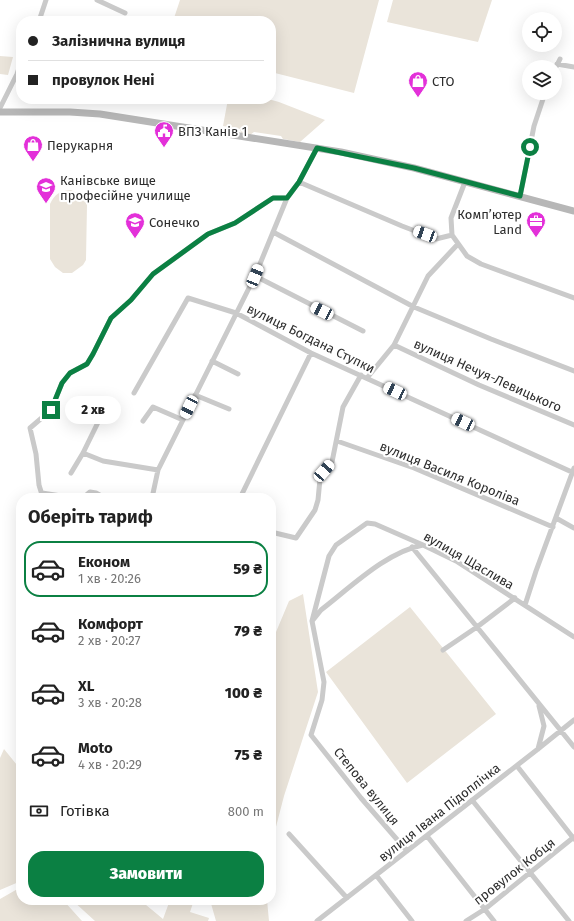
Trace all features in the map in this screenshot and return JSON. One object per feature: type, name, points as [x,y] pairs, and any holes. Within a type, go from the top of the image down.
[{"type":"main road","points":[[0,112],[70,112],[100,114],[317,148],[414,168],[574,211]]},
{"type":"street","points":[[41,16],[46,0]]},
{"type":"street","points":[[97,0],[125,13]]},
{"type":"street","points":[[562,65],[574,67]]},
{"type":"street","points":[[0,108],[16,76]]},
{"type":"street","points":[[520,196],[534,126],[543,100]]},
{"type":"street","points":[[153,493],[158,470],[255,276],[287,198],[299,182],[317,148]]},
{"type":"street","points":[[299,182],[402,226],[436,238],[452,235]]},
{"type":"street","points":[[465,182],[451,218],[452,235],[467,256],[481,264],[574,298]]},
{"type":"street","points":[[41,493],[36,454],[30,428],[51,410],[62,383],[70,373],[87,364],[111,318],[131,300],[153,274],[208,234],[235,223],[273,198],[287,198]]},
{"type":"street","points":[[272,232],[414,307],[574,371]]},
{"type":"street","points":[[367,378],[394,345],[428,276],[458,244]]},
{"type":"street","points":[[255,276],[363,331]]},
{"type":"street","name":"вулиця Богдана Ступки","points":[[134,393],[188,298],[236,313],[311,353],[574,471]]},
{"type":"street","name":"вулиця Нечуя-Левицького","points":[[394,345],[480,385],[574,425]]},
{"type":"street","points":[[242,493],[311,353]]},
{"type":"street","points":[[212,361],[238,374]]},
{"type":"street","points":[[276,533],[296,538],[315,510],[318,500],[320,479],[324,471],[332,462],[343,407],[361,375]]},
{"type":"street","points":[[195,395],[230,409]]},
{"type":"street","points":[[71,473],[83,453],[107,404]]},
{"type":"street","points":[[144,421],[153,407],[183,420]]},
{"type":"street","name":"вулиця Василя Короліва","points":[[337,442],[414,468],[553,526]]},
{"type":"street","points":[[83,453],[103,461],[158,470]]},
{"type":"street","points":[[525,605],[536,571],[574,471]]},
{"type":"street","points":[[556,518],[574,528]]},
{"type":"street","name":"вулиця Щаслива","points":[[312,621],[329,556],[336,545],[367,523],[375,524],[423,545],[456,562],[574,637]]},
{"type":"street","points":[[312,621],[321,610],[384,561],[412,547],[423,545]]},
{"type":"street","points":[[412,547],[574,747]]},
{"type":"street","points":[[443,650],[477,627],[514,598]]},
{"type":"street","name":"Степова вулиця","points":[[312,621],[324,682],[322,700],[311,734],[406,852]]},
{"type":"street","points":[[538,749],[544,726],[539,703]]},
{"type":"street","name":"вулиця Івана Підоплічка","points":[[319,921],[346,898],[574,720]]},
{"type":"street","points":[[516,766],[574,838]]},
{"type":"street","points":[[472,800],[569,921]]},
{"type":"street","points":[[289,834],[346,898]]},
{"type":"street","points":[[427,836],[494,921]]},
{"type":"street","name":"провулок Кобця","points":[[466,921],[485,909],[574,838]]},
{"type":"street","points":[[376,875],[412,921]]},
{"type":"shaded area","points":[[180,0],[379,0],[354,93],[276,73],[276,16],[175,16]]},
{"type":"shaded area","points":[[393,0],[492,0],[478,42],[387,22]]},
{"type":"shaded area","points":[[0,56],[13,57],[8,75],[0,74]]},
{"type":"shaded area","points":[[276,101],[325,120],[300,142],[283,139],[281,136],[254,132],[250,135],[241,133],[240,129],[223,126],[227,104],[276,104]]},
{"type":"shaded area","points":[[71,190],[80,196],[87,205],[86,260],[83,265],[72,273],[63,273],[55,267],[50,259],[50,204],[58,194],[63,191]]},
{"type":"shaded area","points":[[303,594],[318,692],[284,796],[276,827],[276,632],[289,601]]},
{"type":"shaded area","points":[[410,607],[496,714],[407,783],[326,672]]},
{"type":"shaded area","points":[[4,749],[16,764],[16,883],[0,890],[0,758]]},
{"type":"shaded area","points":[[16,890],[16,905],[68,905],[82,921],[0,921],[0,899]]},
{"type":"shaded area","points":[[77,905],[146,905],[163,919],[168,905],[192,905],[190,912],[209,918],[208,921],[95,921]]},
{"type":"shaded area","points":[[211,905],[267,905],[269,921],[216,921]]},
{"type":"place","name":"СТО","points":[[418,98]]},
{"type":"place","name":"ВПЗ Канів 1","points":[[164,148]]},
{"type":"place","name":"Перукарня","points":[[33,162]]},
{"type":"place","name":"Канівське вище професійне училище","points":[[46,204]]},
{"type":"place","name":"Комп’ютер Land","points":[[536,238]]},
{"type":"place","name":"Сонечко","points":[[135,239]]},
{"type":"route","points":[[51,410],[62,383],[70,373],[87,364],[111,318],[131,300],[153,274],[208,234],[235,223],[273,198],[287,198],[299,182],[317,148],[414,168],[520,196],[530,147]]}]
